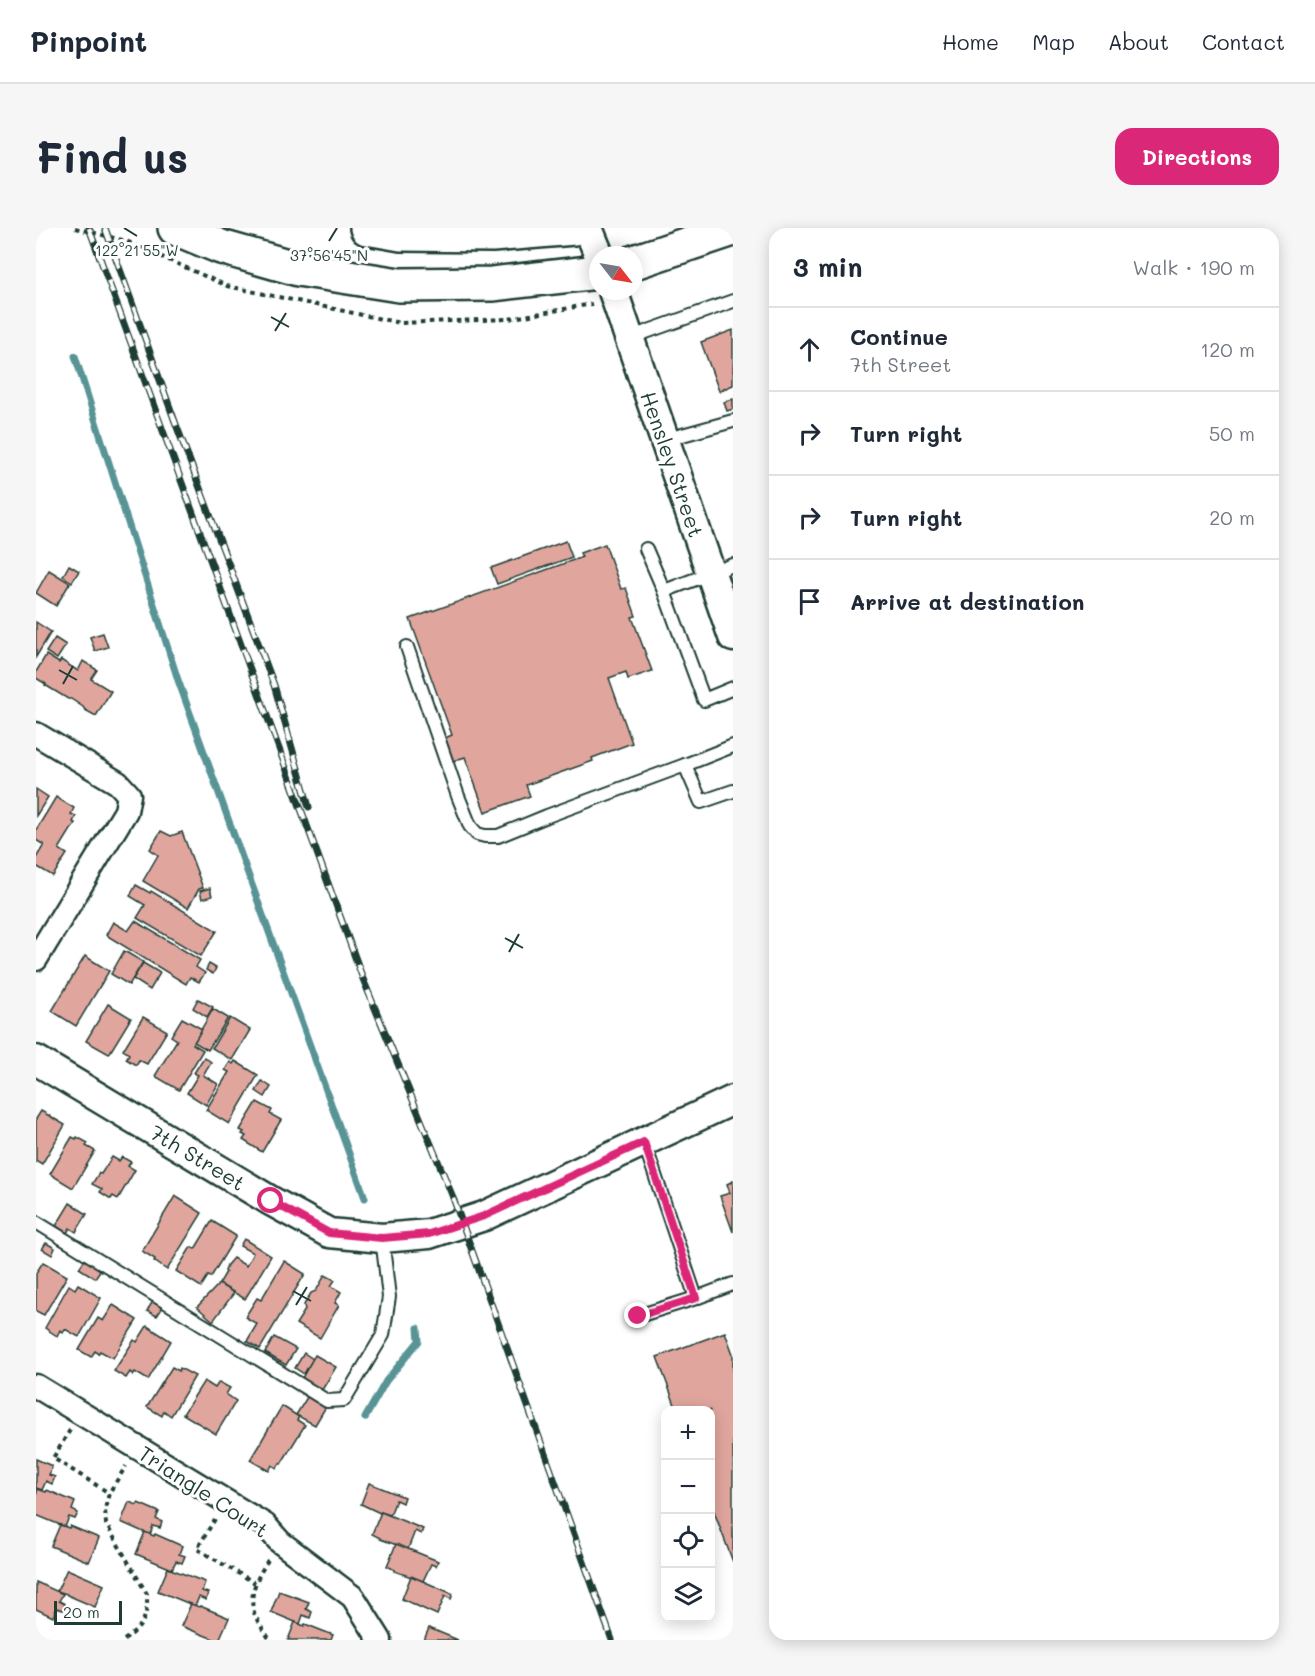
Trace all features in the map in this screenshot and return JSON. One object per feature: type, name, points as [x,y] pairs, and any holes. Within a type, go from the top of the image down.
[{"type":"highway","points":[[175,228],[221,247],[298,270],[399,285],[492,284],[589,273]]},
{"type":"highway","points":[[367,228],[401,234],[492,235],[574,228]]},
{"type":"highway","points":[[643,260],[733,229]]},
{"type":"street","points":[[588,228],[595,246]]},
{"type":"street","name":"Hensley Street","points":[[616,300],[664,440],[722,569],[733,637]]},
{"type":"street","points":[[36,734],[118,783],[129,795],[126,811],[36,959]]},
{"type":"street","name":"7th Street","points":[[36,1060],[271,1201],[329,1233],[382,1238],[429,1234],[484,1216],[733,1100]]},
{"type":"street","name":"Triangle Court","points":[[36,1386],[265,1525],[280,1542],[353,1597],[380,1640]]},
{"type":"lane","points":[[629,338],[733,301]]},
{"type":"lane","points":[[664,440],[733,421]]},
{"type":"lane","points":[[646,549],[704,700],[733,688]]},
{"type":"lane","points":[[664,591],[722,569]]},
{"type":"lane","points":[[407,647],[458,796],[470,826],[477,834],[498,836],[733,746]]},
{"type":"lane","points":[[686,765],[701,802],[733,791]]},
{"type":"lane","points":[[644,1142],[696,1298]]},
{"type":"lane","points":[[36,1222],[327,1401],[344,1400],[383,1335],[388,1297],[382,1238]]},
{"type":"lane","points":[[638,1316],[733,1284]]},
{"type":"path","points":[[80,1413],[53,1458],[109,1493]]},
{"type":"path","points":[[124,1640],[135,1633],[143,1622],[148,1607],[147,1594],[106,1524],[105,1509],[109,1493],[138,1448]]},
{"type":"path","points":[[225,1502],[197,1549],[255,1582]]},
{"type":"path","points":[[270,1640],[255,1615],[253,1605],[255,1582],[280,1542]]},
{"type":"building","points":[[733,330],[733,385],[719,391],[701,342]]},
{"type":"building","points":[[733,399],[733,409],[727,411],[724,402]]},
{"type":"building","points":[[566,541],[572,557],[497,584],[491,568]]},
{"type":"building","points":[[605,544],[621,589],[626,588],[636,616],[632,617],[652,671],[628,679],[626,672],[609,678],[632,743],[592,758],[593,761],[526,785],[530,796],[485,812],[465,757],[453,761],[445,738],[452,735],[410,619],[582,557],[580,553]]},
{"type":"building","points":[[69,565],[79,571],[72,582],[63,576]]},
{"type":"building","points":[[49,570],[70,583],[56,606],[36,593]]},
{"type":"building","points":[[36,622],[51,632],[36,657]]},
{"type":"building","points":[[103,633],[108,647],[95,651],[90,637]]},
{"type":"building","points":[[55,638],[66,645],[57,659],[46,652]]},
{"type":"building","points":[[46,655],[59,663],[61,660],[78,671],[83,661],[97,670],[91,679],[111,691],[96,716],[36,678],[36,672]]},
{"type":"building","points":[[36,789],[48,797],[36,816]]},
{"type":"building","points":[[56,797],[74,808],[71,814],[76,816],[73,822],[75,823],[59,849],[67,854],[53,876],[36,866],[36,858],[44,845],[36,840],[36,830]]},
{"type":"building","points":[[161,831],[171,836],[182,832],[203,888],[199,889],[188,908],[143,881],[158,855],[150,849]]},
{"type":"building","points":[[136,885],[150,893],[151,891],[217,931],[201,956],[137,918],[145,905],[130,896]]},
{"type":"building","points":[[210,888],[212,896],[202,899],[200,891]]},
{"type":"building","points":[[135,921],[200,960],[196,967],[205,973],[199,982],[190,977],[186,984],[106,935],[113,922],[128,931]]},
{"type":"building","points":[[124,951],[143,962],[129,985],[111,974]]},
{"type":"building","points":[[85,956],[109,971],[76,1026],[52,1011]]},
{"type":"building","points":[[143,963],[160,973],[150,990],[133,979]]},
{"type":"building","points":[[209,964],[216,968],[213,974],[206,970]]},
{"type":"building","points":[[198,999],[213,1007],[207,1017],[193,1008]]},
{"type":"building","points":[[108,1004],[131,1018],[109,1054],[86,1041]]},
{"type":"building","points":[[213,1009],[228,1018],[208,1050],[194,1042]]},
{"type":"building","points":[[143,1017],[167,1031],[147,1064],[139,1060],[136,1065],[126,1059],[129,1054],[123,1050]]},
{"type":"building","points":[[182,1018],[202,1029],[193,1044],[203,1050],[179,1090],[155,1076],[177,1040],[171,1036]]},
{"type":"building","points":[[230,1018],[250,1030],[232,1060],[212,1048]]},
{"type":"building","points":[[204,1057],[211,1062],[203,1075],[218,1084],[206,1105],[187,1093],[198,1075],[194,1073]]},
{"type":"building","points":[[235,1061],[258,1075],[229,1124],[206,1110],[229,1072],[225,1070],[230,1062],[233,1064]]},
{"type":"building","points":[[262,1081],[271,1087],[265,1097],[256,1091]]},
{"type":"building","points":[[257,1102],[272,1110],[270,1114],[281,1120],[262,1152],[243,1140],[246,1136],[240,1130]]},
{"type":"building","points":[[41,1111],[65,1125],[42,1164],[36,1162],[36,1119]]},
{"type":"building","points":[[72,1137],[88,1143],[86,1146],[95,1151],[73,1188],[50,1174]]},
{"type":"building","points":[[112,1157],[119,1161],[122,1157],[131,1162],[128,1166],[135,1170],[118,1199],[113,1196],[111,1199],[100,1192],[102,1189],[92,1184]]},
{"type":"building","points":[[733,1181],[733,1232],[720,1196],[730,1193],[727,1184]]},
{"type":"building","points":[[175,1196],[202,1213],[167,1270],[142,1251]]},
{"type":"building","points":[[70,1203],[87,1214],[76,1232],[70,1228],[67,1233],[56,1226]]},
{"type":"building","points":[[212,1221],[236,1236],[211,1277],[208,1276],[201,1287],[176,1271],[191,1247],[195,1249]]},
{"type":"building","points":[[244,1239],[271,1256],[245,1299],[219,1284],[227,1265],[233,1258],[246,1266],[253,1253],[240,1246]]},
{"type":"building","points":[[46,1243],[55,1248],[52,1255],[42,1249]]},
{"type":"building","points":[[85,1259],[101,1269],[95,1278],[79,1268]]},
{"type":"building","points":[[284,1261],[305,1274],[260,1349],[247,1341],[257,1324],[245,1317],[257,1298],[261,1300]]},
{"type":"building","points":[[43,1262],[67,1276],[44,1315],[36,1311],[36,1273]]},
{"type":"building","points":[[325,1275],[335,1280],[331,1286],[341,1292],[335,1303],[339,1305],[320,1338],[296,1324],[305,1310],[304,1305],[311,1293],[316,1291]]},
{"type":"building","points":[[78,1284],[101,1298],[79,1337],[65,1329],[63,1332],[60,1330],[57,1336],[45,1328],[69,1285],[75,1289]]},
{"type":"building","points":[[219,1284],[234,1293],[213,1321],[197,1307]]},
{"type":"building","points":[[153,1301],[163,1307],[157,1316],[147,1311]]},
{"type":"building","points":[[113,1305],[137,1320],[113,1358],[100,1351],[98,1354],[95,1351],[91,1357],[79,1350],[98,1318],[103,1321]]},
{"type":"building","points":[[147,1326],[171,1341],[148,1380],[135,1372],[133,1375],[130,1372],[126,1378],[114,1371],[134,1340],[137,1342]]},
{"type":"building","points":[[725,1332],[733,1354],[733,1562],[715,1514],[715,1406],[675,1406],[657,1357]]},
{"type":"building","points":[[274,1337],[296,1349],[286,1365],[265,1353]]},
{"type":"building","points":[[304,1353],[313,1359],[304,1374],[295,1368]]},
{"type":"building","points":[[315,1355],[336,1367],[322,1390],[302,1378]]},
{"type":"building","points":[[172,1367],[179,1371],[180,1368],[195,1376],[171,1416],[164,1411],[162,1416],[147,1407]]},
{"type":"building","points":[[204,1381],[215,1388],[219,1382],[230,1388],[226,1394],[236,1401],[216,1434],[183,1414]]},
{"type":"building","points":[[309,1394],[327,1405],[315,1425],[296,1415]]},
{"type":"building","points":[[282,1406],[299,1417],[297,1420],[305,1425],[281,1464],[277,1468],[272,1465],[269,1471],[250,1460]]},
{"type":"building","points":[[36,1459],[52,1466],[49,1475],[55,1477],[52,1484],[46,1481],[42,1490],[36,1488]]},
{"type":"building","points":[[369,1483],[404,1497],[402,1503],[396,1500],[390,1515],[361,1504]]},
{"type":"building","points":[[38,1489],[46,1492],[47,1490],[75,1502],[72,1510],[78,1513],[75,1519],[69,1517],[65,1527],[36,1515]]},
{"type":"building","points":[[129,1502],[137,1505],[138,1503],[159,1512],[156,1519],[162,1522],[160,1528],[153,1526],[150,1535],[121,1522]]},
{"type":"building","points":[[381,1512],[423,1529],[421,1534],[415,1531],[408,1549],[372,1534]]},
{"type":"building","points":[[60,1525],[69,1528],[70,1526],[99,1538],[89,1562],[51,1546]]},
{"type":"building","points":[[145,1532],[182,1546],[179,1554],[185,1556],[182,1563],[176,1561],[172,1569],[136,1554]]},
{"type":"building","points":[[396,1544],[438,1561],[436,1566],[431,1564],[423,1581],[394,1571],[387,1566]]},
{"type":"building","points":[[168,1568],[205,1582],[202,1591],[208,1593],[206,1600],[199,1597],[195,1606],[158,1591]]},
{"type":"building","points":[[67,1569],[104,1585],[95,1607],[57,1591]]},
{"type":"building","points":[[411,1576],[453,1594],[451,1599],[445,1596],[437,1615],[402,1599]]},
{"type":"building","points":[[36,1582],[63,1594],[59,1601],[65,1604],[63,1610],[56,1608],[53,1617],[36,1609]]},
{"type":"building","points":[[279,1591],[309,1602],[306,1609],[312,1612],[310,1618],[303,1615],[300,1624],[271,1612]]},
{"type":"building","points":[[191,1604],[229,1618],[219,1640],[181,1626]]},
{"type":"building","points":[[295,1622],[333,1635],[331,1640],[288,1640]]},
{"type":"building","points":[[429,1628],[458,1640],[424,1640]]},
{"type":"waterway","points":[[75,356],[178,680],[365,1198]]},
{"type":"waterway","points":[[365,1418],[386,1381],[419,1341],[418,1328]]},
{"type":"railway","points":[[89,228],[363,979],[452,1195],[612,1640]]},
{"type":"railway","points":[[105,228],[274,685],[309,807]]},
{"type":"route","points":[[271,1201],[329,1233],[382,1238],[429,1234],[484,1216],[644,1142],[696,1298],[638,1316]]}]
